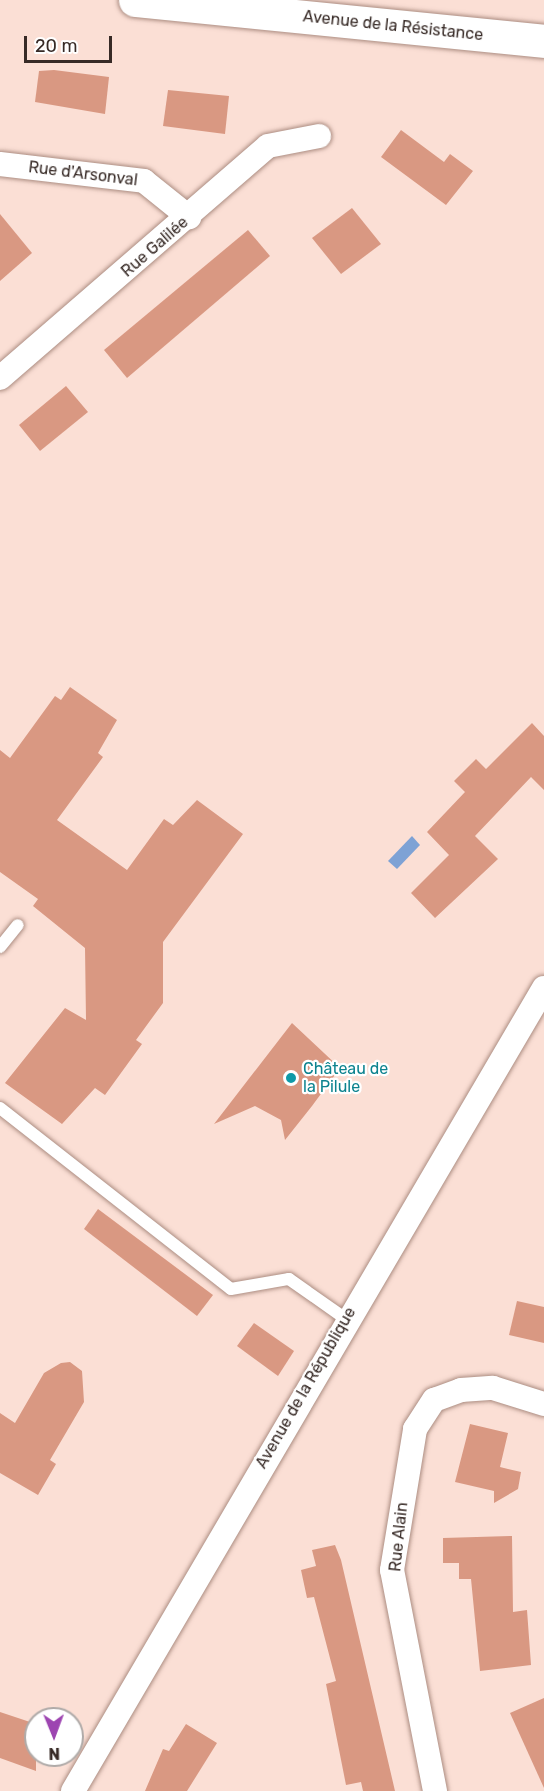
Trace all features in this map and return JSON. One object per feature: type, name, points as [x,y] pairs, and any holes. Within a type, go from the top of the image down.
[{"type":"main road","name":"Avenue de la Résistance","points":[[135,0],[544,41]]},
{"type":"street","name":"Rue Galilée","points":[[0,378],[189,217],[268,146],[319,136]]},
{"type":"street","name":"Rue d'Arsonval","points":[[0,164],[144,181],[189,217]]},
{"type":"street","name":"Avenue de la République","points":[[73,1791],[346,1319],[544,988]]},
{"type":"street","name":"Rue Alain","points":[[435,1791],[392,1570],[415,1429],[434,1400],[461,1390],[493,1388],[544,1404]]},
{"type":"lane","points":[[0,947],[18,925]]},
{"type":"lane","points":[[0,1108],[231,1289],[289,1279],[346,1319]]},
{"type":"water","points":[[412,836],[420,845],[397,869],[388,861]]},
{"type":"building","points":[[54,70],[109,77],[105,114],[35,102],[39,71]]},
{"type":"building","points":[[168,90],[229,96],[225,134],[163,126]]},
{"type":"building","points":[[401,130],[444,162],[450,154],[473,171],[446,205],[381,157]]},
{"type":"building","points":[[352,208],[381,244],[341,274],[312,238]]},
{"type":"building","points":[[0,214],[32,253],[0,281]]},
{"type":"building","points":[[248,230],[270,256],[127,378],[104,350]]},
{"type":"building","points":[[66,386],[88,412],[40,451],[19,425]]},
{"type":"building","points":[[70,687],[117,720],[98,753],[103,757],[57,820],[127,870],[164,819],[173,825],[197,800],[243,834],[163,942],[163,1003],[136,1040],[142,1044],[105,1095],[95,1088],[62,1124],[5,1083],[65,1008],[86,1020],[85,948],[33,906],[38,899],[0,872],[0,750],[10,758],[55,696],[61,700]]},
{"type":"building","points":[[532,723],[544,736],[544,790],[531,777],[475,836],[498,859],[435,918],[411,893],[449,855],[427,832],[465,792],[454,781],[476,759],[486,769]]},
{"type":"building","name":"Château de la Pilule","points":[[292,1023],[340,1068],[312,1106],[285,1140],[281,1120],[255,1106],[214,1124]]},
{"type":"building","points":[[98,1209],[213,1295],[197,1316],[84,1229]]},
{"type":"building","points":[[517,1301],[544,1307],[544,1343],[509,1335]]},
{"type":"building","points":[[254,1323],[294,1351],[278,1376],[237,1346]]},
{"type":"building","points":[[70,1362],[82,1371],[84,1402],[50,1460],[56,1464],[38,1495],[0,1473],[0,1413],[15,1423],[44,1373],[61,1363]]},
{"type":"building","points":[[470,1424],[508,1433],[500,1467],[521,1472],[518,1489],[494,1503],[494,1491],[455,1482]]},
{"type":"building","points":[[512,1536],[513,1612],[527,1610],[531,1665],[480,1671],[471,1579],[459,1579],[459,1563],[443,1563],[443,1538]]},
{"type":"building","points":[[335,1545],[341,1560],[395,1791],[363,1791],[361,1782],[346,1785],[326,1684],[336,1681],[314,1597],[307,1598],[301,1570],[316,1566],[312,1550]]},
{"type":"building","points":[[544,1698],[544,1788],[510,1713]]},
{"type":"building","points":[[0,1712],[24,1720],[24,1767],[0,1758]]},
{"type":"building","points":[[186,1724],[217,1743],[187,1791],[145,1791],[163,1749],[169,1751]]},
{"type":"place","name":"Château de la Pilule","points":[[291,1078]]}]
